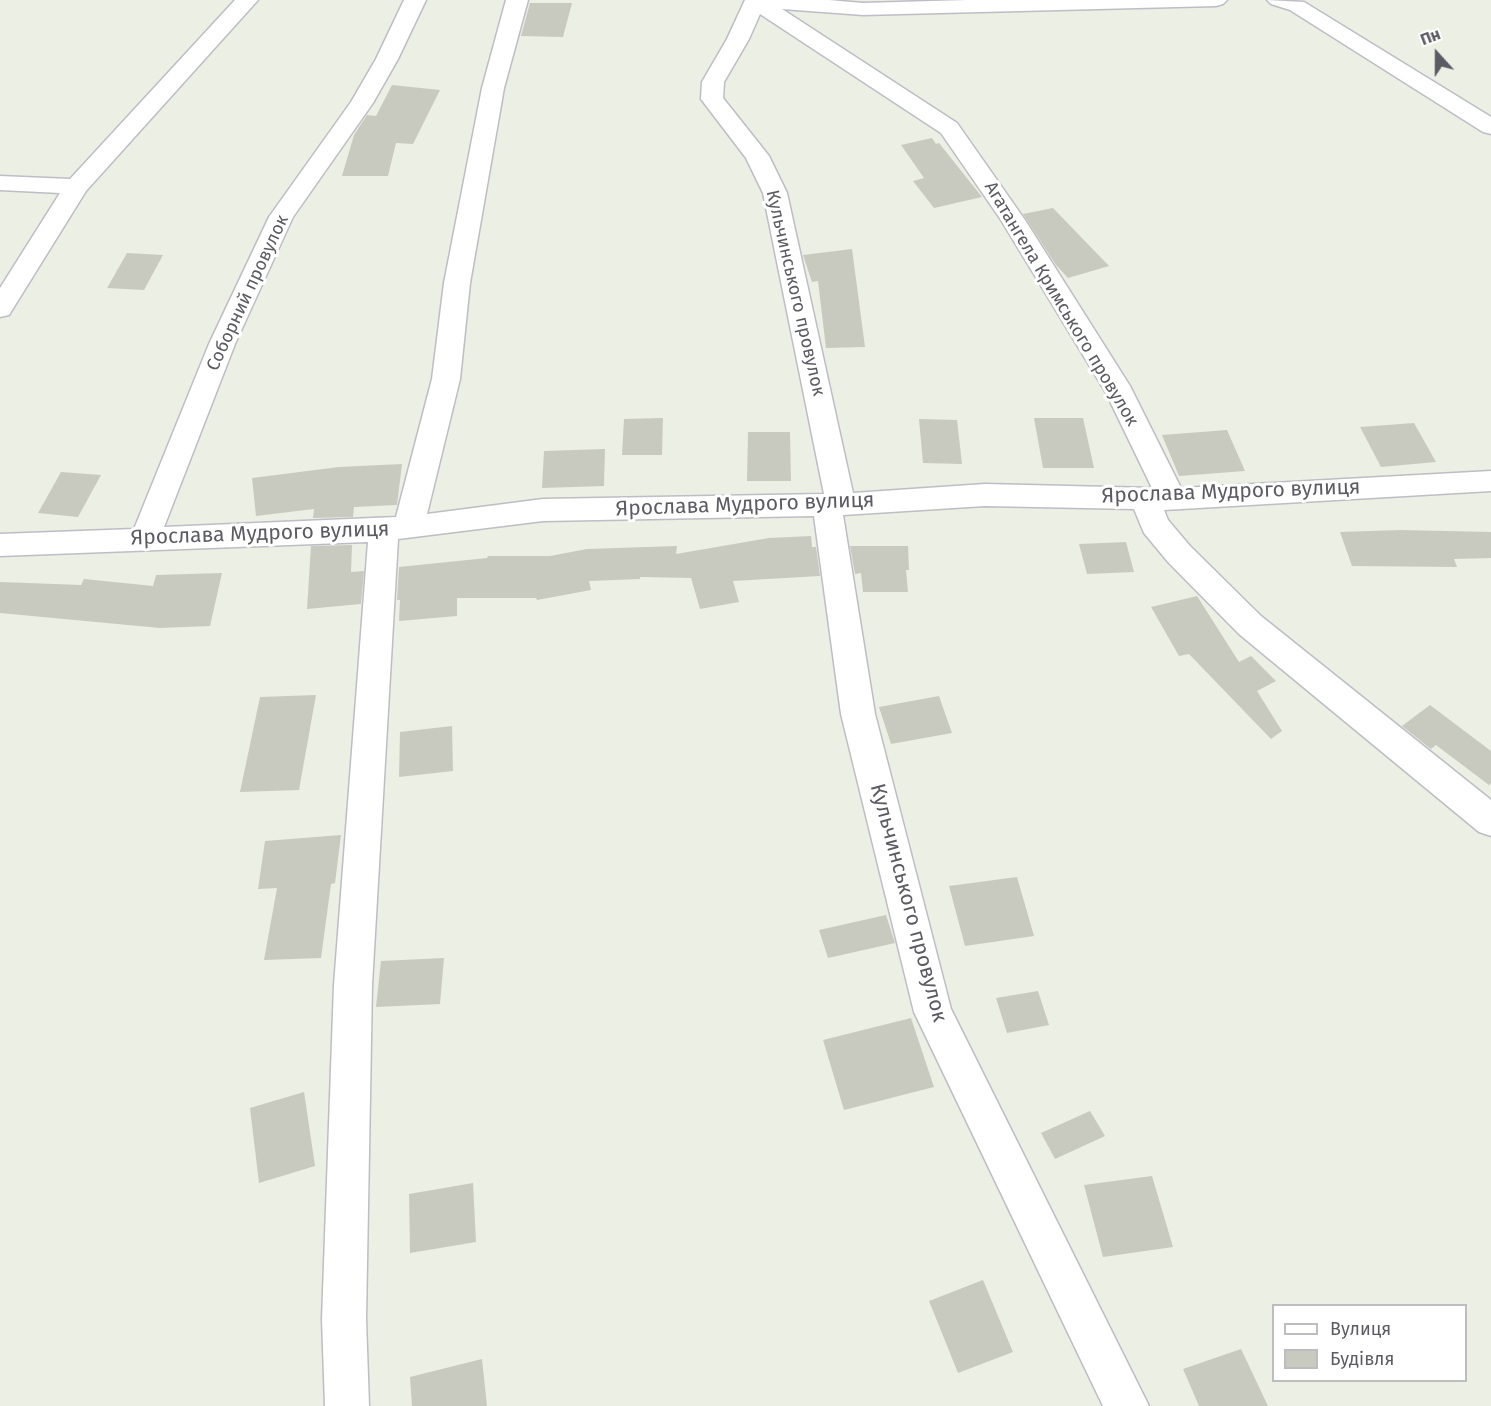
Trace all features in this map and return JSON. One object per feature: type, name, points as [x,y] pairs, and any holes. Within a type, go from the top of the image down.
[{"type":"street","points":[[0,309],[76,187],[247,0]]},
{"type":"street","name":"Соборний провулок","points":[[145,538],[222,344],[281,217],[362,103],[415,0]]},
{"type":"street","points":[[347,1406],[344,1319],[353,985],[397,529],[446,379],[465,236],[493,88],[516,0]]},
{"type":"street","points":[[747,0],[863,9],[1216,0]]},
{"type":"street","points":[[1278,0],[1298,6],[1491,128]]},
{"type":"street","name":"Агатангела Кримського провулок","points":[[755,1],[949,128],[1013,220],[1120,393],[1159,499],[1155,525],[1179,554],[1250,625],[1491,821]]},
{"type":"street","name":"Кульчинського провулок","points":[[755,1],[738,39],[713,82],[712,99],[757,156],[775,193],[834,504],[858,714],[933,1012],[1127,1406]]},
{"type":"street","points":[[0,183],[76,187]]},
{"type":"street","name":"Ярослава Мудрого вулиця","points":[[0,545],[397,529],[543,510],[834,504],[1040,494],[1159,499],[1491,482]]},
{"type":"building","points":[[530,3],[572,3],[563,37],[521,36]]},
{"type":"building","points":[[392,85],[440,90],[413,144],[396,143],[388,176],[342,176],[354,135],[367,115],[376,116]]},
{"type":"building","points":[[932,138],[936,144],[939,143],[982,197],[934,208],[913,181],[924,178],[901,145]]},
{"type":"building","points":[[1053,208],[1109,266],[1068,278],[1056,265],[1023,214]]},
{"type":"building","points":[[852,249],[865,347],[826,348],[818,281],[812,282],[803,255]]},
{"type":"building","points":[[127,253],[163,255],[144,290],[107,288]]},
{"type":"building","points":[[663,418],[662,455],[622,455],[624,419]]},
{"type":"building","points":[[1034,418],[1083,418],[1094,468],[1043,468]]},
{"type":"building","points":[[919,419],[957,420],[962,464],[923,463]]},
{"type":"building","points":[[1414,423],[1436,462],[1381,467],[1360,427]]},
{"type":"building","points":[[1227,430],[1245,471],[1179,476],[1162,435]]},
{"type":"building","points":[[748,432],[790,432],[791,481],[747,481]]},
{"type":"building","points":[[605,449],[604,486],[542,488],[544,451]]},
{"type":"building","points":[[402,464],[397,505],[354,507],[353,517],[313,518],[314,509],[256,516],[252,478],[339,467]]},
{"type":"building","points":[[61,472],[101,475],[78,517],[38,513]]},
{"type":"building","points":[[1400,530],[1491,532],[1491,558],[1454,559],[1457,567],[1352,566],[1340,532]]},
{"type":"building","points":[[811,536],[812,547],[816,547],[820,576],[733,581],[739,602],[700,609],[691,578],[640,577],[640,579],[589,581],[591,590],[537,600],[536,598],[457,598],[457,616],[399,621],[400,600],[397,600],[399,567],[487,558],[488,556],[550,556],[587,549],[677,546],[676,554],[769,538]]},
{"type":"building","points":[[1126,542],[1134,572],[1087,574],[1079,544]]},
{"type":"building","points":[[352,545],[351,572],[364,571],[361,604],[307,609],[311,546]]},
{"type":"building","points":[[850,546],[908,546],[909,570],[906,570],[908,592],[863,592],[861,573],[855,574]]},
{"type":"building","points":[[222,573],[210,626],[160,628],[0,613],[0,582],[81,585],[84,579],[153,586],[156,575]]},
{"type":"building","points":[[1197,596],[1239,662],[1251,656],[1276,681],[1257,691],[1282,731],[1271,739],[1189,654],[1179,656],[1151,607]]},
{"type":"building","points":[[316,695],[299,790],[240,792],[260,697]]},
{"type":"building","points":[[939,696],[952,733],[891,744],[879,707]]},
{"type":"building","points":[[1430,705],[1491,751],[1491,783],[1489,785],[1436,745],[1431,749],[1402,726]]},
{"type":"building","points":[[452,726],[453,771],[399,777],[400,732]]},
{"type":"building","points":[[341,835],[335,883],[331,884],[321,958],[264,960],[277,888],[258,889],[265,841]]},
{"type":"building","points":[[1017,877],[1034,936],[965,946],[949,886]]},
{"type":"building","points":[[886,915],[895,943],[828,958],[819,930]]},
{"type":"building","points":[[444,958],[440,1004],[376,1007],[381,961]]},
{"type":"building","points":[[1038,991],[1049,1025],[1007,1033],[996,998]]},
{"type":"building","points":[[911,1018],[934,1087],[844,1110],[823,1040]]},
{"type":"building","points":[[304,1092],[315,1166],[259,1183],[250,1108]]},
{"type":"building","points":[[1090,1111],[1105,1136],[1055,1159],[1041,1133]]},
{"type":"building","points":[[1152,1176],[1173,1247],[1103,1257],[1084,1185]]},
{"type":"building","points":[[473,1183],[476,1242],[410,1253],[409,1194]]},
{"type":"building","points":[[983,1280],[1013,1352],[958,1373],[929,1301]]},
{"type":"building","points":[[1241,1349],[1268,1406],[1199,1406],[1183,1369]]},
{"type":"building","points":[[482,1359],[487,1406],[412,1406],[410,1377]]}]
